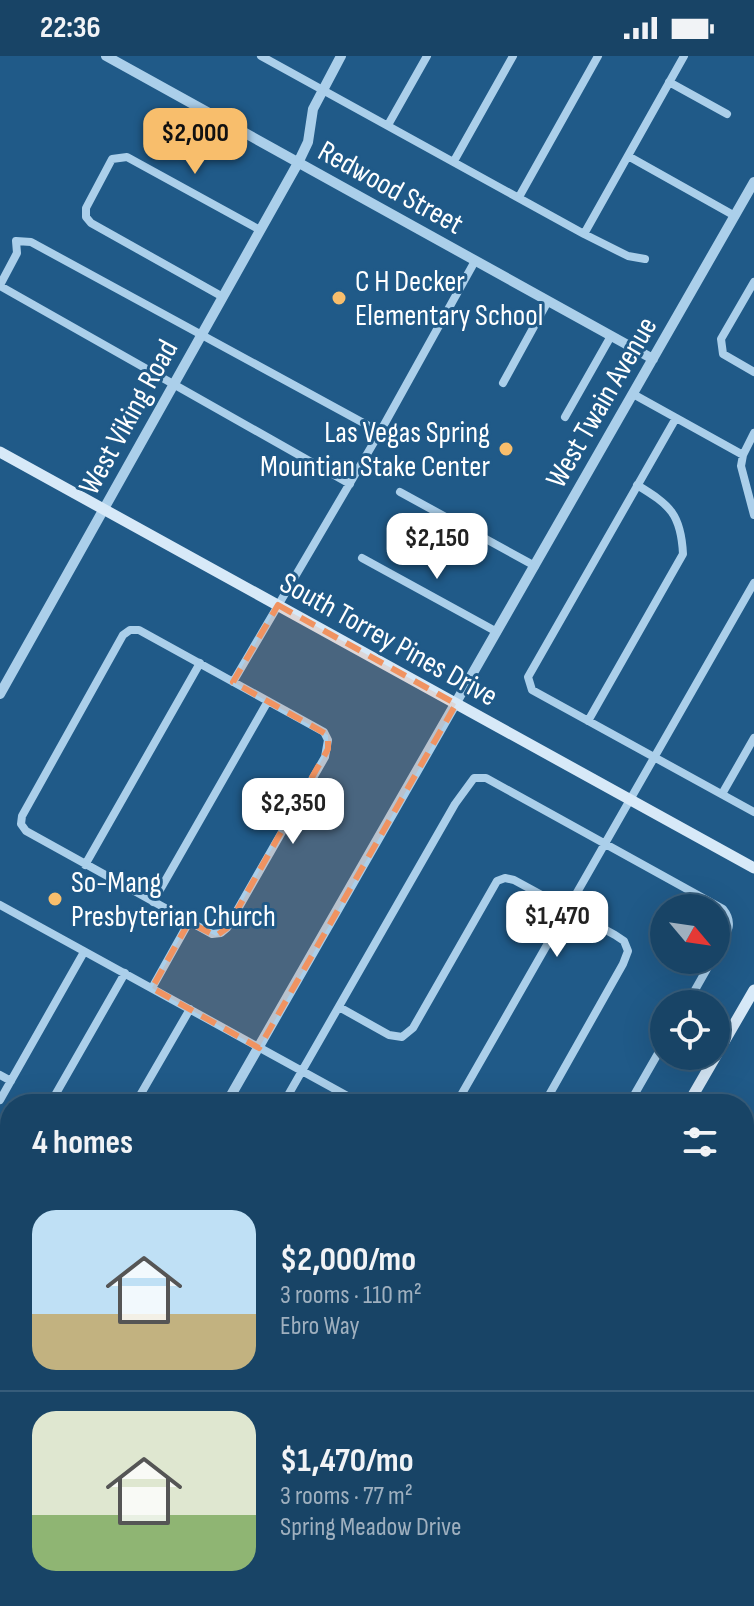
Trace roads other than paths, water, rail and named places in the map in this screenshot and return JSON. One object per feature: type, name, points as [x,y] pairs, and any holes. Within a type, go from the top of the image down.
[{"type":"main road","name":"South Torrey Pines Drive","points":[[0,452],[754,868]]},
{"type":"main road","points":[[694,1094],[754,990]]},
{"type":"street","name":"Redwood Street","points":[[106,56],[653,359]]},
{"type":"street","points":[[261,56],[584,234],[628,256],[645,259]]},
{"type":"street","name":"West Viking Road","points":[[0,694],[298,163],[308,142],[313,109],[341,56]]},
{"type":"street","points":[[388,125],[427,56]]},
{"type":"street","points":[[454,161],[513,56]]},
{"type":"street","points":[[519,197],[598,56]]},
{"type":"street","points":[[584,234],[684,56]]},
{"type":"street","points":[[669,82],[727,114]]},
{"type":"street","points":[[628,156],[735,216]]},
{"type":"street","points":[[223,297],[91,223],[86,217],[86,208],[105,171],[112,159],[127,157],[260,230]]},
{"type":"street","name":"West Twain Avenue","points":[[232,1094],[754,182]]},
{"type":"street","points":[[350,484],[0,286],[17,253],[16,241],[31,242],[380,432]]},
{"type":"street","points":[[233,682],[380,432],[475,261]]},
{"type":"street","points":[[754,282],[721,339],[723,354],[754,372]]},
{"type":"street","points":[[503,383],[548,301]]},
{"type":"street","points":[[565,417],[611,336]]},
{"type":"street","points":[[633,394],[743,455]]},
{"type":"street","points":[[676,418],[528,677],[528,684],[532,690],[754,812]]},
{"type":"street","points":[[754,433],[741,466],[754,515]]},
{"type":"street","points":[[588,721],[683,554],[683,543],[670,506],[637,485]]},
{"type":"street","points":[[400,492],[535,566]]},
{"type":"street","points":[[362,558],[497,632]]},
{"type":"street","points":[[462,1094],[754,583]]},
{"type":"street","points":[[130,630],[139,630],[233,682],[324,732],[328,740],[325,757],[227,928],[221,933],[212,934],[189,922],[26,831],[21,824],[29,802],[123,635],[130,630]]},
{"type":"street","points":[[85,865],[200,663]]},
{"type":"street","points":[[153,902],[268,701]]},
{"type":"street","points":[[722,794],[754,738]]},
{"type":"street","points":[[289,1094],[455,804],[474,778],[486,778],[696,894]]},
{"type":"street","points":[[339,1007],[389,1035],[402,1037],[413,1028],[500,879],[514,880],[615,935],[627,945],[628,951],[550,1094]]},
{"type":"street","points":[[0,905],[344,1094]]},
{"type":"street","points":[[152,988],[189,922]]},
{"type":"street","points":[[3,1094],[84,952]]},
{"type":"street","points":[[56,1094],[125,973]]},
{"type":"street","points":[[141,1094],[190,1009]]},
{"type":"street","points":[[635,1094],[650,1067]]},
{"type":"street","points":[[0,1075],[11,1081]]},
{"type":"place","name":"C H Decker Elementary School","points":[[339,298]]},
{"type":"place","name":"Las Vegas Spring Mountian Stake Center","points":[[506,449]]},
{"type":"place","name":"So-Mang Presbyterian Church","points":[[55,899]]}]
